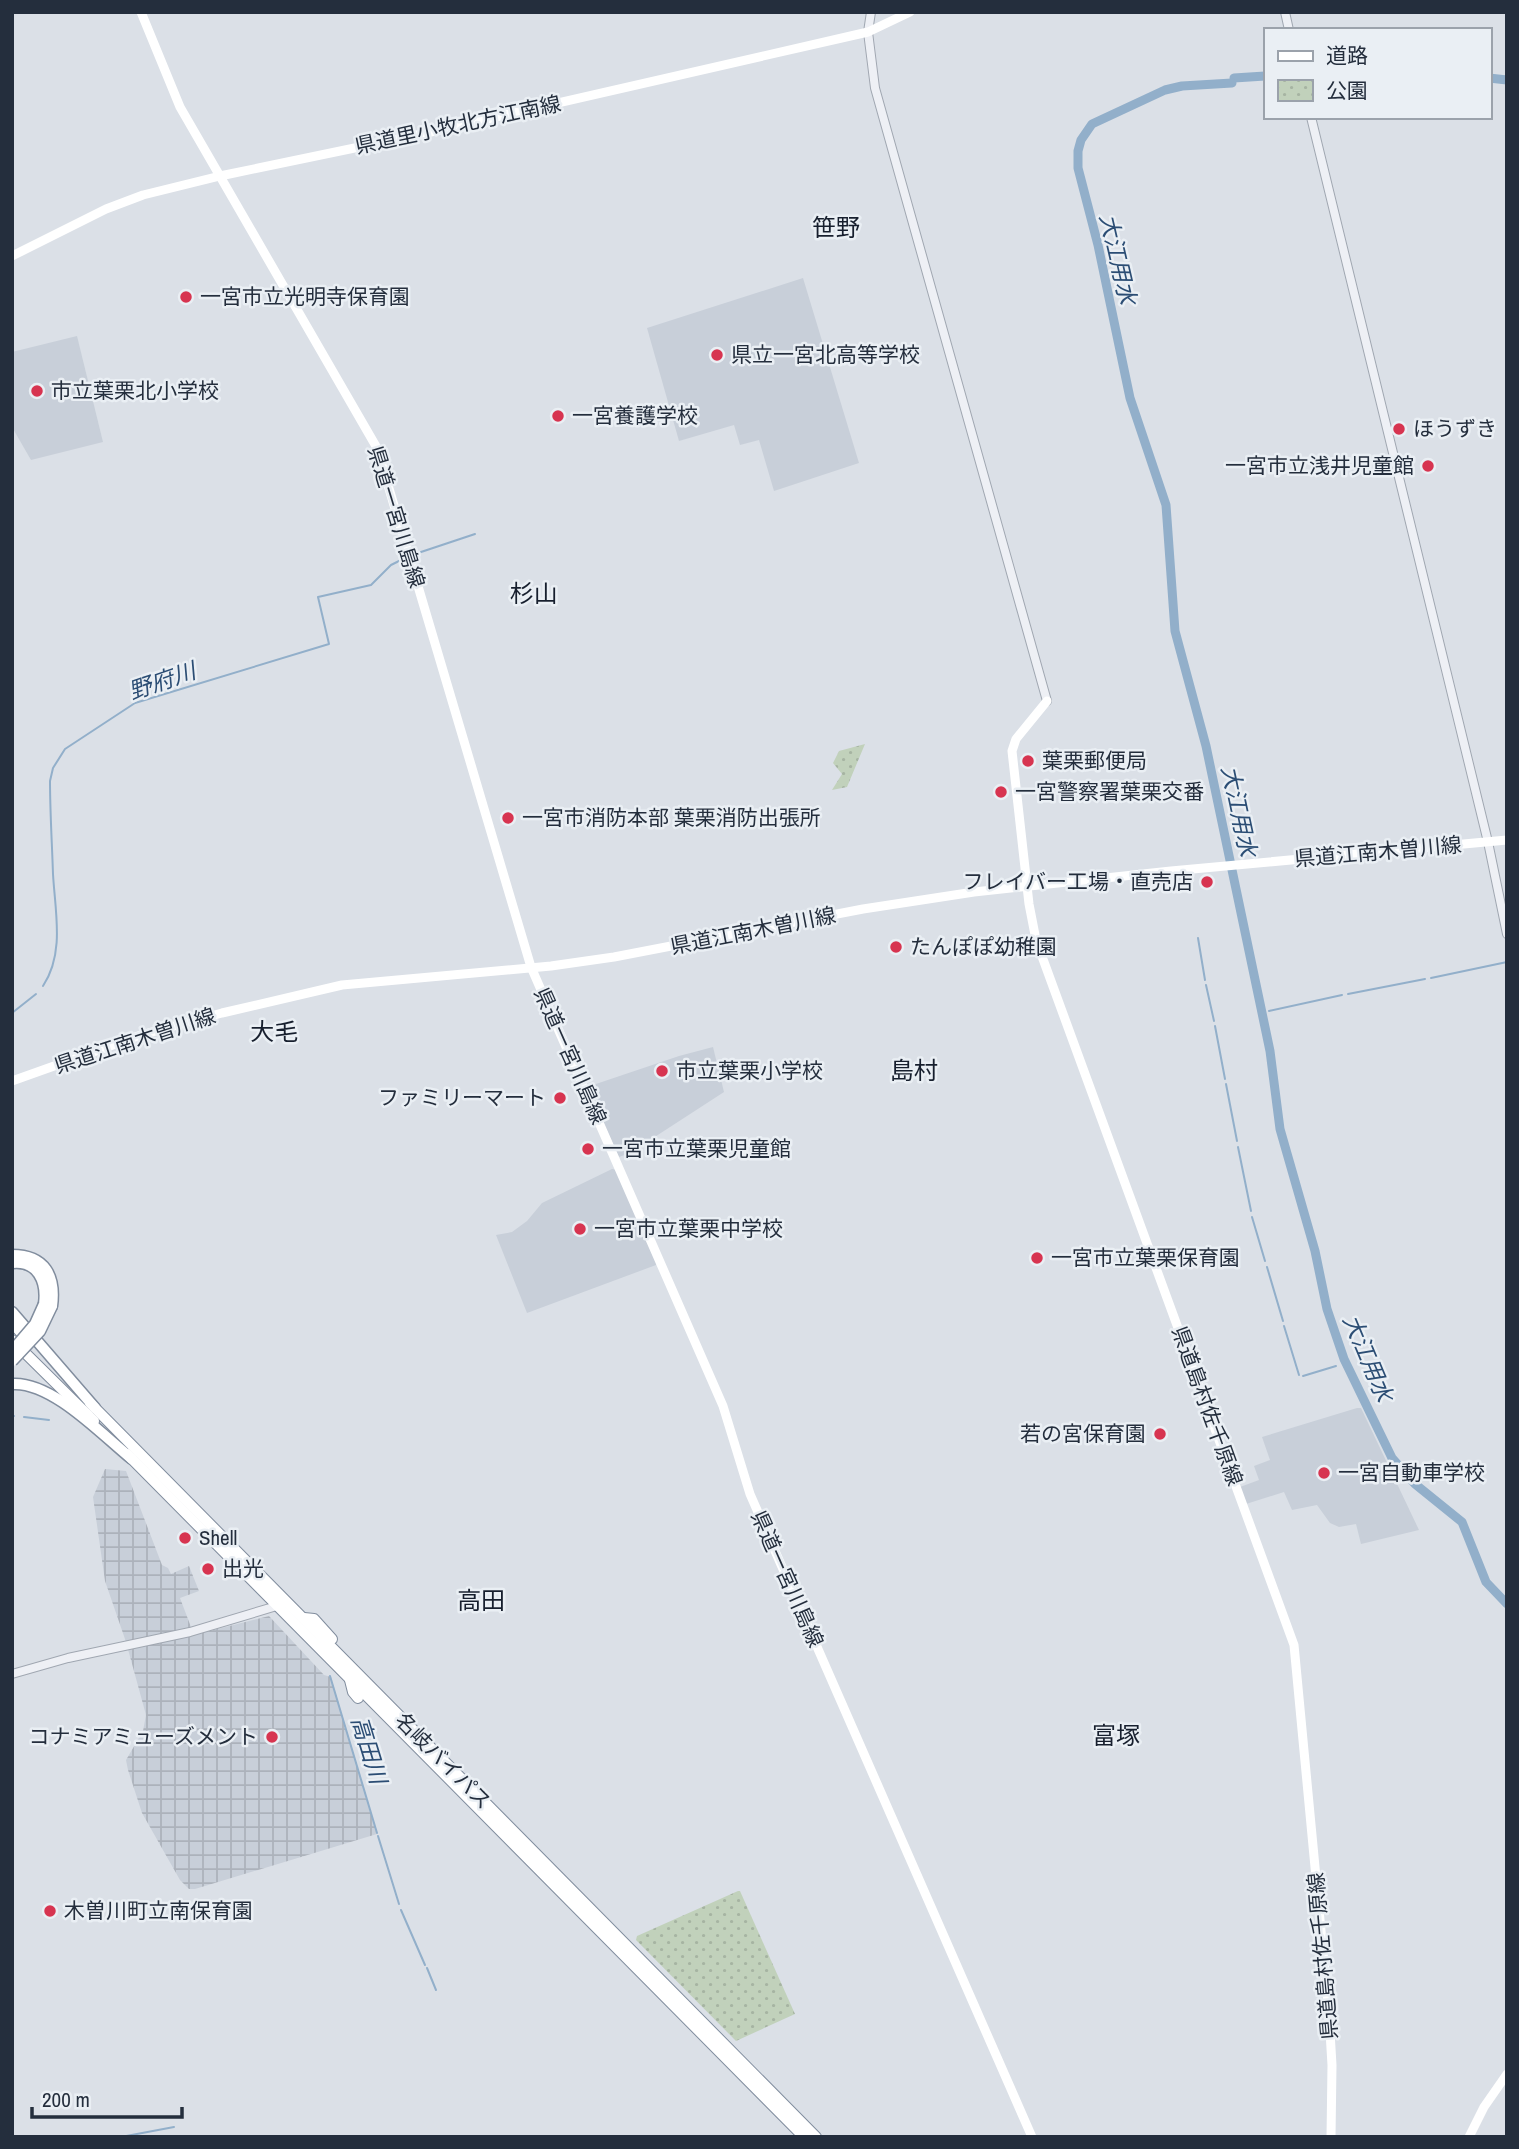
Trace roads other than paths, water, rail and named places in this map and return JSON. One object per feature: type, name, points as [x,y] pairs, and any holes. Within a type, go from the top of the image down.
[{"type":"highway","points":[[12,1255],[32,1257],[43,1265],[51,1280],[48,1305],[40,1331],[12,1361]]},
{"type":"highway","points":[[12,1264],[25,1264],[36,1270],[43,1282],[48,1305],[12,1351]]},
{"type":"highway","points":[[12,1312],[71,1393],[132,1459]]},
{"type":"highway","points":[[12,1323],[56,1372]]},
{"type":"highway","points":[[12,1340],[56,1372]]},
{"type":"highway","points":[[12,1384],[23,1383],[71,1393],[95,1408]]},
{"type":"highway","name":"名岐バイパス","points":[[95,1408],[816,2137]]},
{"type":"highway","name":"名岐バイパス","points":[[132,1459],[804,2137]]},
{"type":"highway","points":[[303,1618],[314,1619],[357,1665]]},
{"type":"highway","points":[[350,1679],[358,1698]]},
{"type":"main road","name":"県道一宮川島線","points":[[141,12],[174,96],[377,448],[531,967],[723,1406],[754,1503],[1032,2137]]},
{"type":"main road","name":"県道里小牧北方江南線","points":[[12,256],[120,202],[220,176],[422,134],[868,32],[910,12]]},
{"type":"main road","name":"県道島村佐千原線","points":[[1047,701],[1016,739],[1012,750],[1033,928],[1294,1644],[1331,2040],[1331,2137]]},
{"type":"main road","name":"県道江南木曽川線","points":[[12,1081],[141,1035],[222,1013],[352,984],[614,957],[863,909],[1027,885],[1507,840]]},
{"type":"main road","points":[[1469,2137],[1484,2107],[1507,2074]]},
{"type":"street","points":[[871,12],[868,32],[878,101],[1047,701]]},
{"type":"street","points":[[1311,119],[1488,842],[1507,934]]},
{"type":"street","points":[[12,1674],[120,1646],[190,1632],[279,1605]]},
{"type":"waterway","name":"大江用水","points":[[1234,78],[1264,76]]},
{"type":"waterway","name":"大江用水","points":[[1491,78],[1507,80]]},
{"type":"waterway","name":"大江用水","points":[[1232,83],[1182,86],[1165,90],[1092,124],[1081,140],[1078,168],[1098,245],[1130,398],[1166,505],[1175,631],[1206,746],[1270,1051],[1280,1129],[1315,1251],[1327,1309],[1344,1359],[1392,1458],[1415,1484],[1462,1522],[1486,1582],[1507,1604]]},
{"type":"waterway","name":"野府川","points":[[415,554],[475,534]]},
{"type":"waterway","name":"野府川","points":[[43,986],[54,960],[57,932],[50,781],[53,768],[65,749],[135,703],[329,644],[318,597],[371,585],[391,565],[405,558]]},
{"type":"waterway","points":[[1198,938],[1205,980]]},
{"type":"waterway","points":[[1431,978],[1507,962]]},
{"type":"waterway","points":[[1348,994],[1425,979]]},
{"type":"waterway","points":[[1206,985],[1214,1021]]},
{"type":"waterway","name":"野府川","points":[[12,1013],[36,994]]},
{"type":"waterway","points":[[1269,1011],[1342,995]]},
{"type":"waterway","points":[[1215,1026],[1225,1079]]},
{"type":"waterway","points":[[1226,1084],[1237,1141]]},
{"type":"waterway","points":[[1238,1147],[1251,1211]]},
{"type":"waterway","points":[[1252,1217],[1265,1261]]},
{"type":"waterway","points":[[1267,1267],[1283,1321]]},
{"type":"waterway","points":[[1284,1326],[1299,1375]]},
{"type":"waterway","points":[[1303,1376],[1336,1366]]},
{"type":"waterway","points":[[24,1417],[49,1420]]},
{"type":"waterway","name":"高田川","points":[[330,1676],[377,1833]]},
{"type":"waterway","name":"高田川","points":[[378,1836],[399,1904]]},
{"type":"waterway","name":"高田川","points":[[401,1910],[425,1965]]},
{"type":"waterway","name":"高田川","points":[[427,1968],[436,1990]]},
{"type":"waterway","points":[[121,2137],[174,2127]]},
{"type":"place","name":"一宮市立光明寺保育園","points":[[186,297]]},
{"type":"place","name":"県立一宮北高等学校","points":[[717,355]]},
{"type":"place","name":"市立葉栗北小学校","points":[[37,391]]},
{"type":"place","name":"一宮養護学校","points":[[558,416]]},
{"type":"place","name":"ほうずき","points":[[1399,429]]},
{"type":"place","name":"一宮市立浅井児童館","points":[[1428,466]]},
{"type":"place","name":"葉栗郵便局","points":[[1028,761]]},
{"type":"place","name":"一宮警察署葉栗交番","points":[[1001,792]]},
{"type":"place","name":"一宮市消防本部 葉栗消防出張所","points":[[508,818]]},
{"type":"place","name":"フレイバー工場・直売店","points":[[1207,882]]},
{"type":"place","name":"たんぽぽ幼稚園","points":[[896,947]]},
{"type":"place","name":"市立葉栗小学校","points":[[662,1071]]},
{"type":"place","name":"ファミリーマート","points":[[560,1098]]},
{"type":"place","name":"一宮市立葉栗児童館","points":[[588,1149]]},
{"type":"place","name":"一宮市立葉栗中学校","points":[[580,1229]]},
{"type":"place","name":"一宮市立葉栗保育園","points":[[1037,1258]]},
{"type":"place","name":"若の宮保育園","points":[[1160,1434]]},
{"type":"place","name":"一宮自動車学校","points":[[1324,1473]]},
{"type":"place","name":"Shell","points":[[185,1538]]},
{"type":"place","name":"出光","points":[[208,1569]]},
{"type":"place","name":"コナミアミューズメント","points":[[272,1737]]},
{"type":"place","name":"木曽川町立南保育園","points":[[50,1911]]},
{"type":"district","name":"笹野","points":[[836,228]]},
{"type":"district","name":"杉山","points":[[534,594]]},
{"type":"district","name":"大毛","points":[[274,1032]]},
{"type":"district","name":"島村","points":[[914,1071]]},
{"type":"district","name":"高田","points":[[481,1601]]},
{"type":"district","name":"富塚","points":[[1116,1736]]}]
